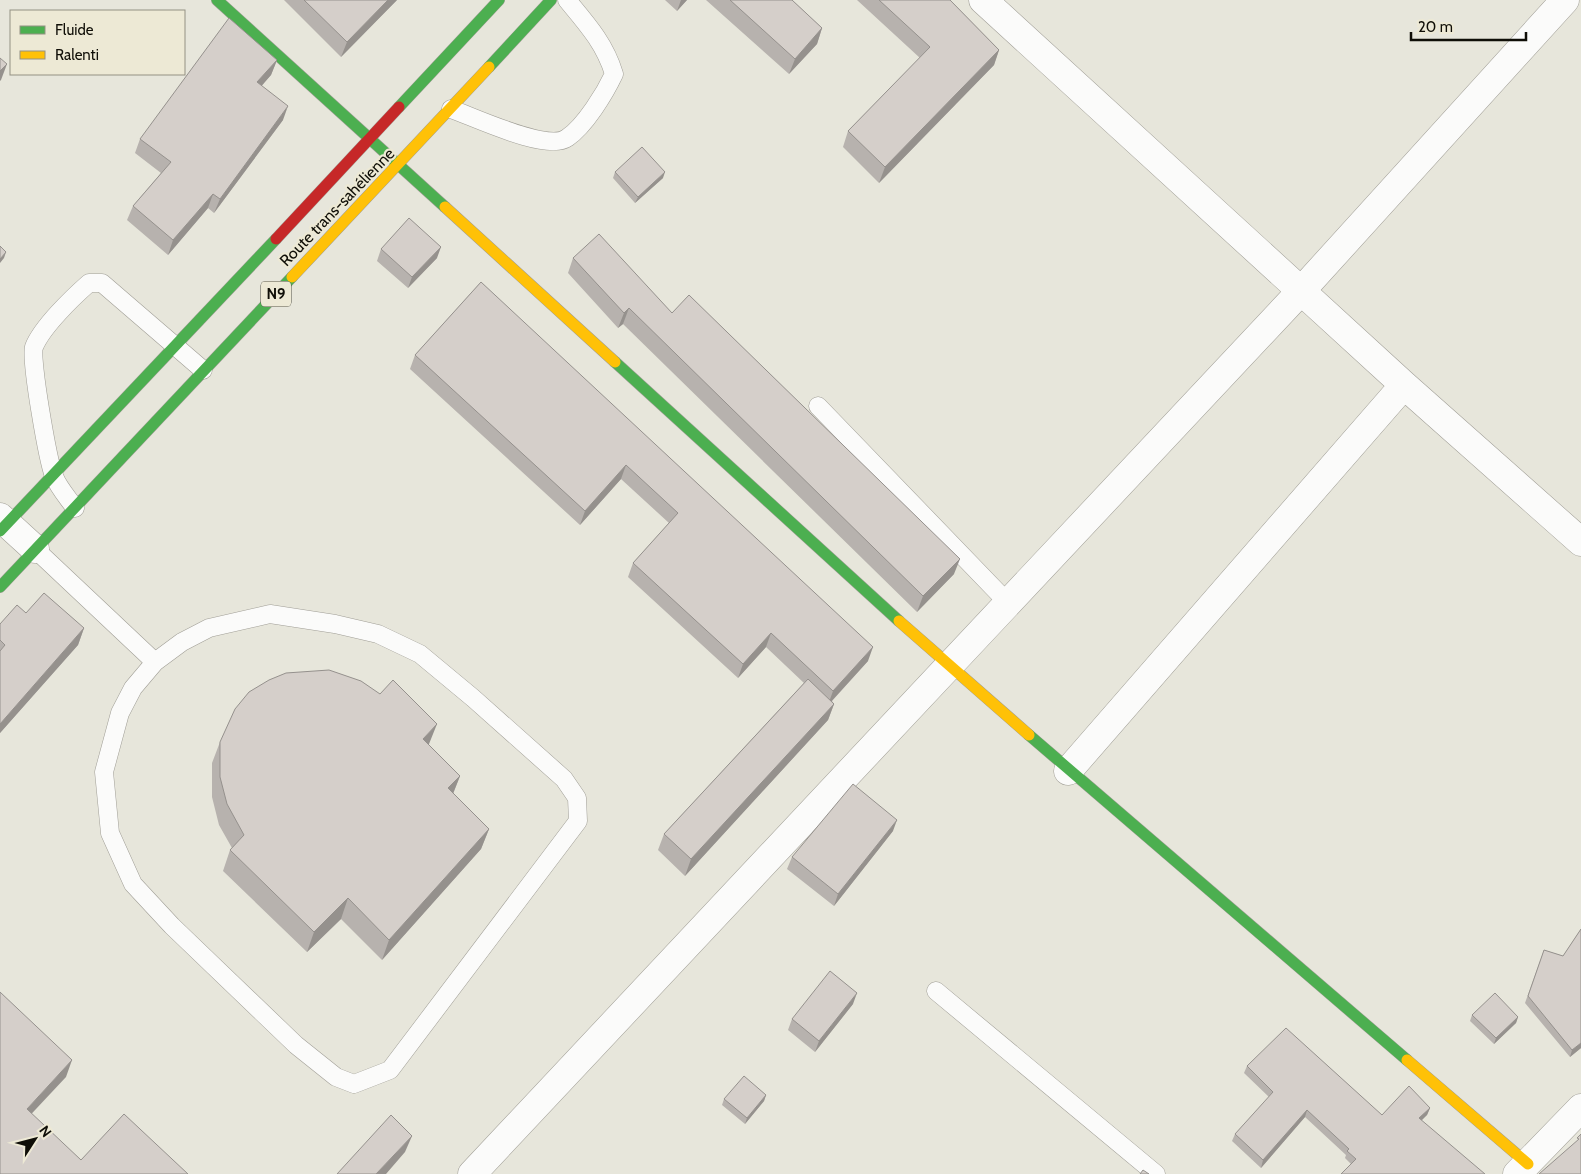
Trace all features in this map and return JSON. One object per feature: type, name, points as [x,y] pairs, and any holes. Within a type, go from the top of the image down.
[{"type":"main road","points":[[217,0],[950,667],[1522,1169]]},
{"type":"main road","name":"Route trans-sahélienne","points":[[2,524],[54,476],[499,0]]},
{"type":"main road","name":"Route trans-sahélienne","points":[[0,587],[203,370],[398,166],[551,0]]},
{"type":"street","points":[[983,0],[1404,385],[1581,542]]},
{"type":"street","points":[[472,1174],[1301,291],[1565,0]]},
{"type":"street","points":[[1068,771],[1404,385]]},
{"type":"street","points":[[2,524],[35,549]]},
{"type":"street","points":[[1522,1169],[1581,1108]]},
{"type":"lane","points":[[451,109],[535,139],[552,142],[566,138],[601,100],[614,74],[609,56],[600,40],[567,0]]},
{"type":"lane","points":[[75,508],[54,476],[33,368],[33,350],[38,337],[81,290],[89,283],[102,284],[176,345],[203,370]]},
{"type":"lane","points":[[818,406],[1009,604]]},
{"type":"lane","points":[[35,549],[155,662]]},
{"type":"lane","points":[[270,614],[335,624],[378,634],[420,654],[428,660],[564,779],[577,798],[578,821],[390,1070],[354,1084],[336,1077],[296,1045],[222,975],[133,884],[110,833],[104,772],[120,713],[134,688],[155,662],[182,642],[209,628],[270,614]]},
{"type":"lane","points":[[936,991],[1156,1174]]},
{"type":"building","points":[[304,0],[388,0],[347,42]]},
{"type":"building","points":[[730,0],[792,0],[822,28],[795,59]]},
{"type":"building","points":[[879,0],[950,0],[999,50],[885,167],[848,131],[930,47]]},
{"type":"building","points":[[229,18],[277,60],[257,82],[288,106],[220,199],[213,194],[173,240],[133,206],[171,162],[140,139]]},
{"type":"building","points":[[0,58],[7,64],[0,71]]},
{"type":"building","points":[[642,147],[665,172],[638,197],[615,172]]},
{"type":"building","points":[[409,218],[441,247],[412,277],[381,249]]},
{"type":"building","points":[[599,234],[672,313],[689,295],[960,559],[923,596],[629,308],[624,313],[573,258]]},
{"type":"building","points":[[0,246],[6,252],[0,259]]},
{"type":"building","points":[[481,282],[873,647],[833,691],[771,633],[743,664],[633,563],[678,513],[626,465],[585,511],[415,355]]},
{"type":"building","points":[[44,593],[84,628],[0,724],[0,651],[5,645],[0,640],[0,624],[17,605],[26,613]]},
{"type":"building","points":[[329,670],[361,681],[380,694],[393,680],[437,724],[423,739],[460,776],[448,788],[489,829],[389,940],[348,898],[314,932],[230,850],[244,835],[227,804],[220,777],[220,742],[235,709],[249,692],[269,680],[286,673]]},
{"type":"building","points":[[808,679],[834,704],[691,859],[664,834]]},
{"type":"building","points":[[853,784],[897,820],[838,894],[792,857]]},
{"type":"building","points":[[1581,929],[1581,1043],[1572,1050],[1528,996],[1544,950],[1563,956]]},
{"type":"building","points":[[830,971],[857,993],[819,1041],[792,1019]]},
{"type":"building","points":[[0,992],[72,1060],[27,1109],[81,1160],[124,1114],[188,1174],[0,1174]]},
{"type":"building","points":[[1495,993],[1518,1017],[1496,1038],[1472,1015]]},
{"type":"building","points":[[1286,1028],[1382,1115],[1409,1086],[1430,1108],[1419,1118],[1485,1174],[1341,1174],[1356,1159],[1347,1151],[1349,1149],[1307,1110],[1263,1160],[1235,1134],[1273,1092],[1247,1066]]},
{"type":"building","points":[[744,1076],[766,1095],[747,1118],[724,1099]]},
{"type":"building","points":[[391,1115],[412,1136],[376,1174],[337,1174]]},
{"type":"building","points":[[1581,1134],[1581,1174],[1539,1174],[1579,1139],[1577,1138]]},
{"type":"building","points":[[1143,1170],[1149,1174],[1140,1174]]},
{"type":"traffic: fast","points":[[217,0],[445,207]]},
{"type":"traffic: fast","points":[[399,107],[499,0]]},
{"type":"traffic: fast","points":[[489,67],[551,0]]},
{"type":"traffic: fast","points":[[0,531],[276,239]]},
{"type":"traffic: fast","points":[[0,587],[292,277]]},
{"type":"traffic: fast","points":[[615,362],[899,621]]},
{"type":"traffic: fast","points":[[1029,735],[1407,1060]]},
{"type":"traffic: slow","points":[[292,277],[489,67]]},
{"type":"traffic: slow","points":[[445,207],[615,362]]},
{"type":"traffic: slow","points":[[899,621],[1029,735]]},
{"type":"traffic: slow","points":[[1407,1060],[1528,1164]]},
{"type":"traffic: jam","points":[[276,239],[399,107]]}]
